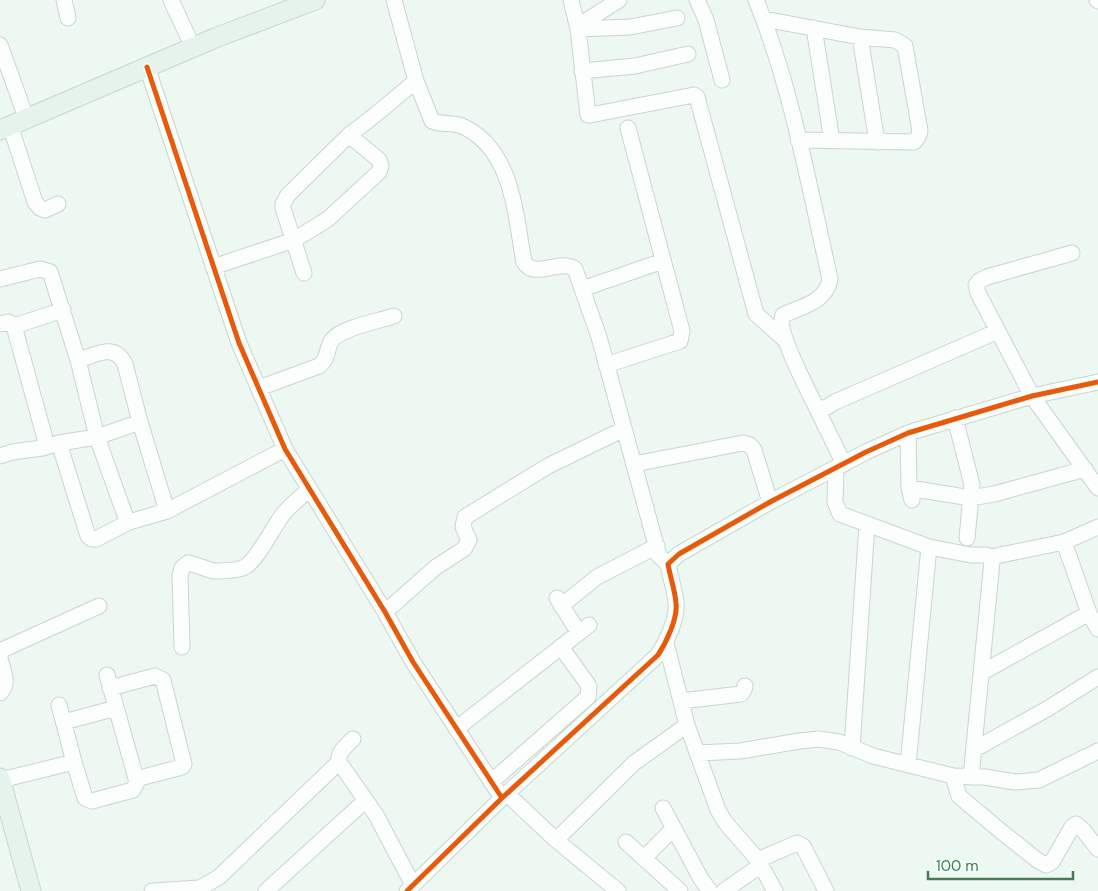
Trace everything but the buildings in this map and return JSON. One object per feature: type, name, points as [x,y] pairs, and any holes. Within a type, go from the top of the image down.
[{"type":"main road","points":[[3,125],[23,109],[189,39],[300,2]]},
{"type":"main road","points":[[3,125],[147,67],[300,2]]},
{"type":"main road","points":[[0,779],[31,891]]},
{"type":"street","points":[[64,0],[68,18]]},
{"type":"street","points":[[171,0],[189,39]]},
{"type":"street","points":[[353,739],[340,752],[338,756],[339,762],[376,815],[410,888],[504,796],[658,655],[666,643],[676,610],[668,564],[659,556],[599,337],[575,269],[568,264],[533,270],[527,268],[524,262],[512,193],[498,158],[484,140],[461,125],[442,124],[432,121],[416,81],[394,0]]},
{"type":"street","points":[[571,0],[578,27],[586,114],[589,115],[694,95],[697,97],[756,314],[785,340]]},
{"type":"street","points":[[578,27],[618,0]]},
{"type":"street","points":[[696,0],[706,20],[722,80]]},
{"type":"street","points":[[756,0],[764,19],[792,112],[830,279],[828,289],[823,297],[782,316],[785,340],[817,409],[840,466],[835,502],[840,514],[929,547],[971,555],[986,554],[991,557],[1064,542],[1098,527]]},
{"type":"street","points":[[578,27],[630,27],[677,18]]},
{"type":"street","points":[[764,19],[860,37],[895,40],[905,46],[920,131],[914,142],[798,140]]},
{"type":"street","points":[[814,28],[832,140]]},
{"type":"street","points":[[860,37],[877,142]]},
{"type":"street","points":[[0,45],[23,109]]},
{"type":"street","points":[[582,72],[636,66],[688,54]]},
{"type":"street","points":[[147,67],[239,343],[284,449],[385,612],[412,662],[491,782],[504,796],[618,891]]},
{"type":"street","points":[[304,273],[283,208],[286,198],[349,135],[416,81]]},
{"type":"street","points":[[3,125],[35,202],[40,208],[45,210],[58,204]]},
{"type":"street","points":[[606,365],[680,341],[682,331],[628,128]]},
{"type":"street","points":[[213,267],[294,240],[328,219],[379,172],[381,166],[379,160],[349,135]]},
{"type":"street","points":[[1072,253],[987,277],[976,285],[978,293],[1032,396],[1098,488]]},
{"type":"street","points":[[582,289],[663,261]]},
{"type":"street","points":[[0,279],[40,269],[50,272],[78,360],[97,437],[129,522]]},
{"type":"street","points":[[62,310],[7,325],[88,536],[92,539],[96,539],[129,522],[167,511],[284,449]]},
{"type":"street","points":[[259,388],[323,363],[333,339],[345,331],[394,316]]},
{"type":"street","points":[[817,409],[827,407],[998,331]]},
{"type":"street","points":[[78,360],[111,351],[118,354],[125,364],[140,422],[167,511]]},
{"type":"street","points":[[668,564],[679,554],[770,502],[866,452],[908,434],[955,418],[1032,396],[1098,382]]},
{"type":"street","points":[[955,418],[972,485],[967,538]]},
{"type":"street","points":[[0,456],[12,452],[97,437],[140,422]]},
{"type":"street","points":[[385,612],[436,567],[464,549],[469,540],[463,527],[465,517],[548,466],[624,429]]},
{"type":"street","points":[[908,434],[911,494],[970,498],[994,494],[1085,469]]},
{"type":"street","points":[[634,464],[743,443],[750,445],[754,450],[770,502]]},
{"type":"street","points":[[182,647],[180,575],[182,568],[188,563],[199,565],[212,571],[245,567],[258,554],[284,513],[310,489]]},
{"type":"street","points":[[852,748],[867,524]]},
{"type":"street","points":[[1064,542],[1089,614],[1098,629]]},
{"type":"street","points":[[456,729],[584,629],[558,601],[597,577],[657,546]]},
{"type":"street","points":[[908,765],[929,547]]},
{"type":"street","points":[[971,777],[991,557]]},
{"type":"street","points":[[0,693],[5,688],[6,680],[0,657],[2,650],[99,606]]},
{"type":"street","points":[[981,673],[1089,614]]},
{"type":"street","points":[[666,643],[687,725],[713,797],[725,822],[759,863],[775,891]]},
{"type":"street","points":[[491,782],[588,697],[589,686],[561,647]]},
{"type":"street","points":[[59,705],[85,798],[92,802],[133,790],[136,787],[136,779],[109,681],[155,676],[163,680],[184,764],[182,767],[136,779]]},
{"type":"street","points":[[975,749],[1098,677]]},
{"type":"street","points":[[681,701],[741,694],[745,686]]},
{"type":"street","points":[[64,722],[116,708]]},
{"type":"street","points":[[556,840],[634,763],[687,725]]},
{"type":"street","points":[[698,753],[740,752],[819,739],[839,742],[873,756],[953,776],[985,777],[1015,782],[1039,780],[1098,751]]},
{"type":"street","points":[[0,779],[74,762]]},
{"type":"street","points":[[152,891],[200,888],[219,877],[339,762]]},
{"type":"street","points":[[953,776],[959,796],[1030,855],[1046,865],[1052,862],[1072,827],[1076,824],[1098,849]]},
{"type":"street","points":[[266,891],[366,800]]},
{"type":"street","points":[[664,808],[706,885],[689,891]]},
{"type":"street","points":[[644,858],[674,828]]},
{"type":"street","points":[[626,842],[680,891]]},
{"type":"street","points":[[724,891],[759,863],[797,843],[803,846],[826,891]]},
{"type":"cycle path","points":[[147,67],[239,343],[285,449],[385,612],[413,662],[502,798]]},
{"type":"cycle path","points":[[407,891],[502,798],[658,655],[668,637],[676,609],[668,564],[679,554],[770,502],[866,452],[908,433],[1032,396],[1098,382]]}]
